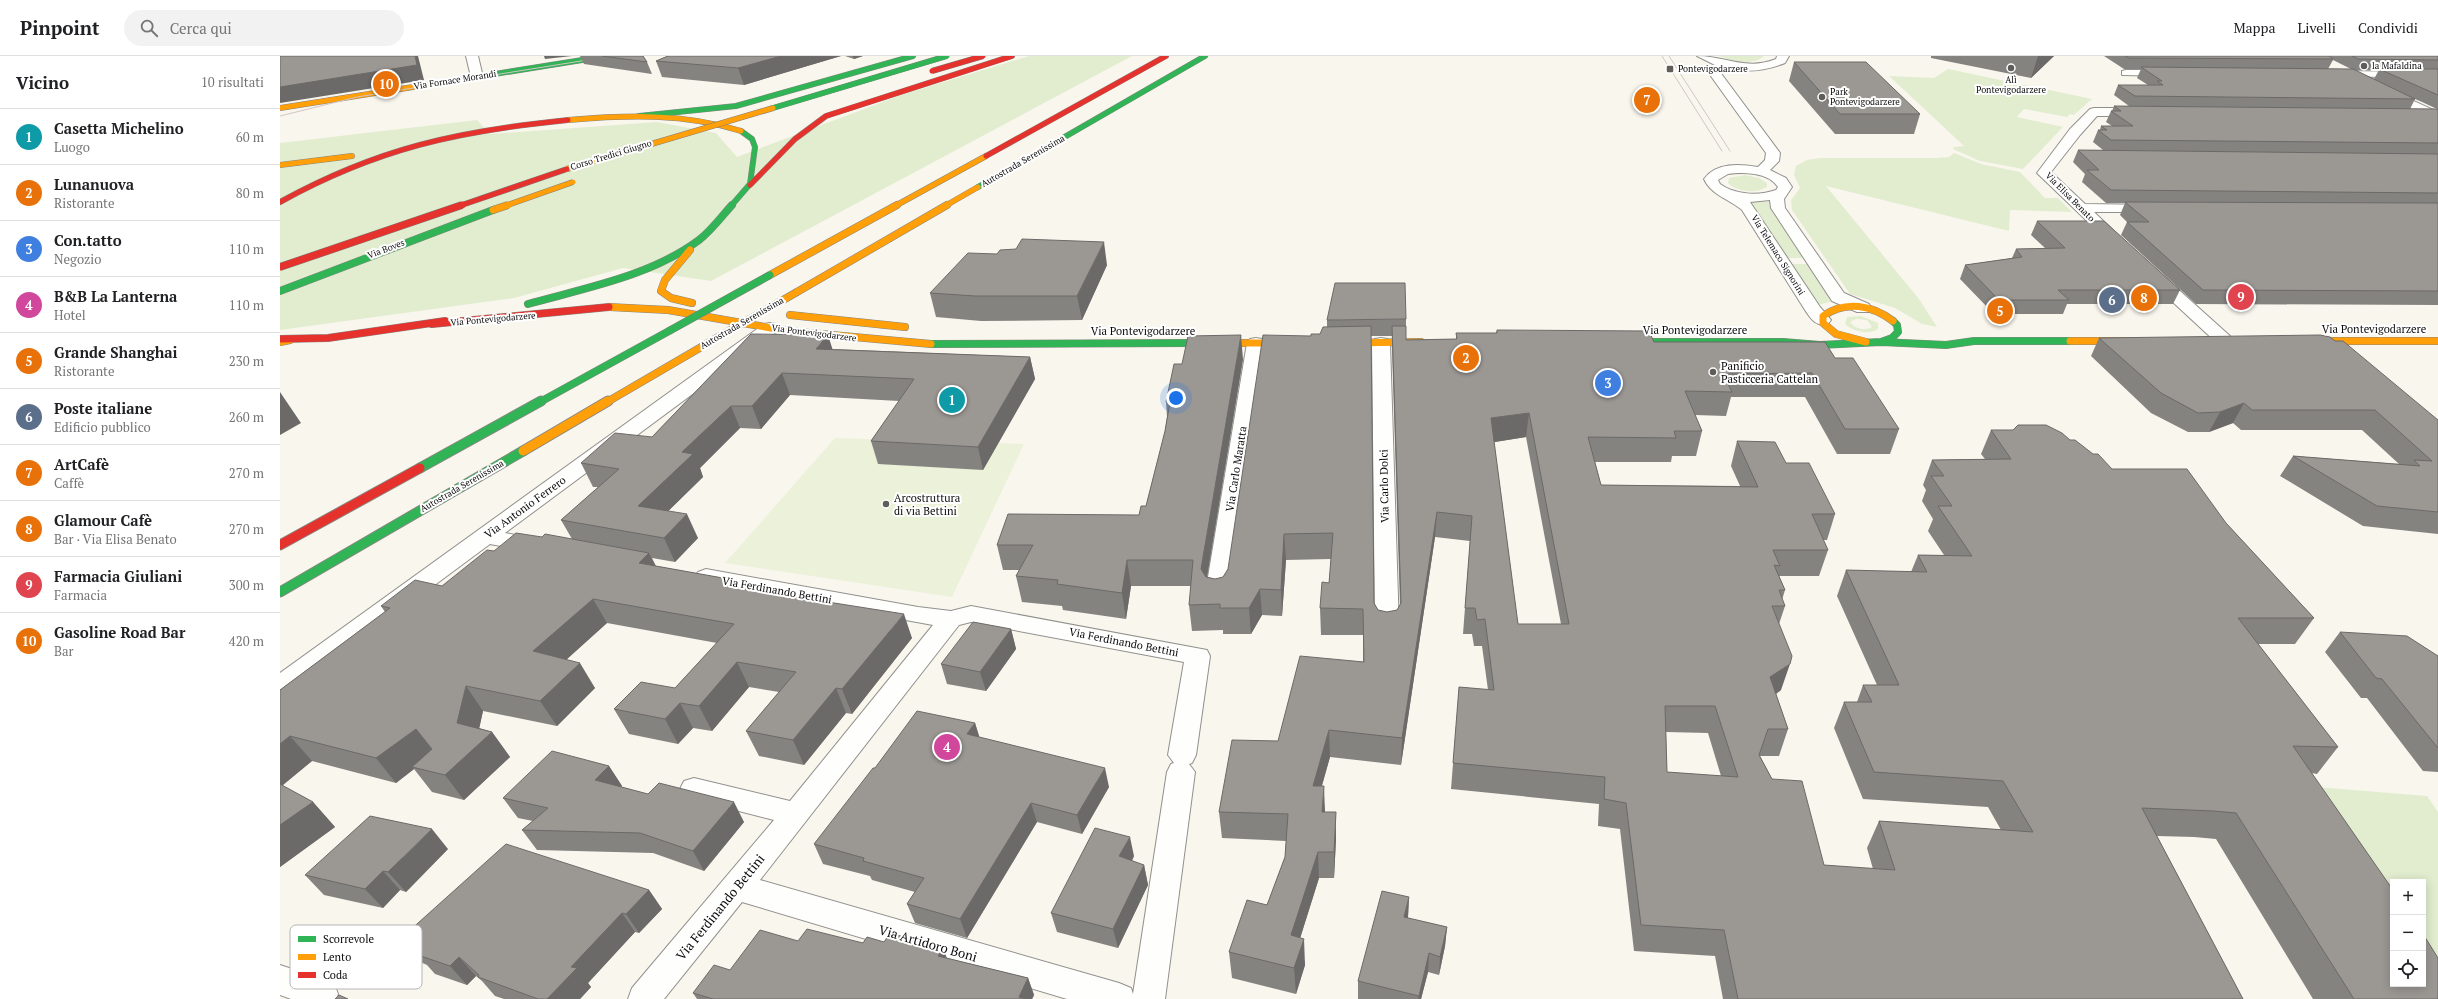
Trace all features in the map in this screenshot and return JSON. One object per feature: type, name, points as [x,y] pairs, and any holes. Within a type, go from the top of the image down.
[{"type":"main road","name":"Via Fornace Morandi","points":[[280,108],[607,56]]},
{"type":"main road","name":"Corso Tredici Giugno","points":[[280,267],[554,172],[947,56]]},
{"type":"main road","points":[[920,75],[983,56]]},
{"type":"main road","points":[[730,308],[671,298],[661,291],[665,280],[699,240],[794,137],[807,127],[826,116],[1012,56]]},
{"type":"main road","name":"Autostrada Serenissima","points":[[280,545],[1166,56]]},
{"type":"main road","name":"Autostrada Serenissima","points":[[280,592],[1205,56]]},
{"type":"main road","points":[[280,165],[345,157],[488,129],[736,106],[910,57]]},
{"type":"main road","points":[[639,116],[698,118],[726,123],[746,132],[756,144],[756,156],[752,167],[750,185]]},
{"type":"main road","points":[[718,135],[749,126]]},
{"type":"main road","points":[[280,202],[341,169],[416,143]]},
{"type":"main road","name":"Corso Tredici Giugno","points":[[493,210],[584,178]]},
{"type":"main road","name":"Via Boves","points":[[280,291],[493,210]]},
{"type":"main road","points":[[280,341],[432,324],[581,290],[658,262],[699,240]]},
{"type":"main road","name":"Via Pontevigodarzere","points":[[432,324],[634,306],[913,328]]},
{"type":"main road","name":"Via Pontevigodarzere","points":[[1819,327],[1825,312],[1830,309],[1845,306],[1863,308],[1878,312],[1894,322],[1906,327]]},
{"type":"main road","name":"Via Pontevigodarzere","points":[[745,310],[862,339],[938,344],[1079,342],[1302,343]]},
{"type":"main road","points":[[1881,342],[1892,338],[1898,332],[1894,322]]},
{"type":"main road","name":"Via Pontevigodarzere","points":[[1783,342],[1819,327],[1830,330],[1842,337],[1866,342]]},
{"type":"main road","name":"Via Pontevigodarzere","points":[[993,334],[1079,342]]},
{"type":"main road","name":"Via Pontevigodarzere","points":[[1931,334],[1974,341]]},
{"type":"main road","name":"Via Pontevigodarzere","points":[[1615,342],[1783,342],[1809,345],[1866,342],[1946,344],[1974,341],[2135,341]]},
{"type":"main road","name":"Via Pontevigodarzere","points":[[2300,341],[2438,341]]},
{"type":"main road","points":[[1334,343],[1428,342]]},
{"type":"street","points":[[472,56],[477,77]]},
{"type":"street","points":[[1702,56],[1723,64],[1764,66],[1781,61],[1783,56]]},
{"type":"street","points":[[1723,64],[1714,72],[1772,153],[1772,161],[1761,172]]},
{"type":"street","points":[[2328,70],[2349,74],[2438,75]]},
{"type":"street","points":[[2126,73],[2180,73]]},
{"type":"street","points":[[2349,74],[2436,116]]},
{"type":"street","name":"Via Elisa Benato","points":[[2126,251],[2044,173],[2057,155],[2094,112],[2157,112]]},
{"type":"street","points":[[2400,114],[2436,116]]},
{"type":"street","points":[[2057,155],[2075,158]]},
{"type":"street","name":"Via Telemaco Signorini","points":[[1819,327],[1812,310],[1748,207],[1730,194],[1714,186],[1712,176],[1732,169],[1761,172],[1782,182],[1785,187],[1776,200],[1778,208],[1836,294],[1846,302],[1863,308]]},
{"type":"street","name":"Via Telemaco Signorini","points":[[1730,194],[1763,198],[1781,193]]},
{"type":"street","points":[[2080,208],[2164,208]]},
{"type":"street","points":[[2143,267],[2221,340]]},
{"type":"street","name":"Via Antonio Ferrero","points":[[280,686],[485,536],[776,318]]},
{"type":"street","points":[[2340,341],[2362,358]]},
{"type":"street","name":"Via Carlo Maratta","points":[[1217,595],[1256,343]]},
{"type":"street","name":"Via Carlo Dolci","points":[[1381,343],[1387,629]]},
{"type":"street","points":[[485,536],[561,550]]},
{"type":"street","name":"Via Ferdinando Bettini","points":[[685,573],[918,615],[951,619],[972,614],[1198,656],[1181,764],[1149,999]]},
{"type":"street","name":"Via Ferdinando Bettini","points":[[644,999],[796,814],[951,619]]},
{"type":"street","points":[[694,789],[796,814]]},
{"type":"street","name":"Via Artidoro Boni","points":[[737,887],[1119,999]]},
{"type":"street","points":[[280,980],[290,983]]},
{"type":"street","points":[[307,989],[322,994],[316,999]]},
{"type":"green space","points":[[1029,56],[1132,56],[711,281],[623,268],[514,298],[280,330],[280,143],[477,120],[490,134],[657,122],[716,133],[737,157],[901,95]]},
{"type":"green space","points":[[1719,56],[1764,56],[1754,61],[1742,62]]},
{"type":"green space","points":[[1948,69],[2092,99],[2074,115],[2070,114],[2067,117],[2024,109],[2017,117],[2063,127],[2023,169],[1980,161],[1953,149],[1954,147],[1964,146],[1889,76],[1934,78]]},
{"type":"green space","points":[[1954,153],[1981,164],[2020,172],[2045,198],[2058,198],[2072,212],[2010,210],[2009,231],[1826,186],[1919,299],[1937,327],[1922,324],[1895,308],[1850,294],[1792,210],[1791,200],[1800,188],[1794,175],[1796,166],[1807,160],[1820,158],[1937,158],[1949,157]]},
{"type":"green space","points":[[1745,175],[1759,178],[1767,183],[1767,187],[1758,191],[1747,191],[1736,188],[1728,183],[1729,178]]},
{"type":"green space","points":[[1751,202],[1769,202],[1806,258],[1786,258]]},
{"type":"green space","points":[[1790,264],[1810,264],[1834,301],[1818,305]]},
{"type":"green space","points":[[1861,316],[1878,323],[1878,329],[1870,332],[1857,331],[1845,324],[1847,317]],"holes":[[[1856,319],[1867,320],[1872,327],[1866,329],[1857,328],[1850,322]]]},
{"type":"green space","name":"Arcostruttura di via Bettini","points":[[835,438],[1024,444],[952,597],[725,563]]},
{"type":"green space","points":[[2292,785],[2427,796],[2438,812],[2438,999],[2426,987],[2426,879],[2390,879],[2390,935]]},
{"type":"building","points":[[280,56],[415,56],[417,65],[280,87]]},
{"type":"building","points":[[602,56],[643,56],[647,62]]},
{"type":"building","points":[[668,56],[781,56],[738,68],[656,61]]},
{"type":"building","points":[[2125,56],[2329,56],[2333,59],[2129,58]]},
{"type":"building","points":[[2352,56],[2438,56],[2438,60],[2358,59]]},
{"type":"building","points":[[1794,62],[1866,62],[1920,114],[1840,114]]},
{"type":"building","points":[[2141,67],[2353,69],[2415,99],[2135,96],[2118,85],[2163,85],[2157,81],[2162,81]]},
{"type":"building","points":[[2379,69],[2438,69],[2438,95]]},
{"type":"building","points":[[2114,106],[2438,109],[2438,143],[2111,140],[2098,130],[2107,130],[2101,126],[2133,126],[2111,111],[2121,111]]},
{"type":"building","points":[[2078,150],[2438,154],[2438,193],[2111,190],[2087,170],[2099,170]]},
{"type":"building","points":[[2125,202],[2438,203],[2438,291],[2203,290],[2127,222],[2149,222]]},
{"type":"building","points":[[2037,221],[2104,221],[2180,290],[2058,290],[2069,300],[2003,300],[1997,298],[1965,265],[2022,257],[2016,249],[2065,248]]},
{"type":"building","points":[[1022,239],[1104,242],[1077,296],[975,296],[930,293],[968,253],[997,254],[1000,250],[1016,249]]},
{"type":"building","points":[[1335,283],[1405,283],[1406,319],[1327,320]]},
{"type":"building","points":[[1371,326],[1374,603],[1378,610],[1387,612],[1397,610],[1401,603],[1392,326],[1406,326],[1406,340],[1457,339],[1456,333],[1497,333],[1497,330],[1649,331],[1654,342],[1825,342],[1835,358],[1853,358],[1899,429],[1845,429],[1812,373],[1723,374],[1732,392],[1685,391],[1702,431],[1674,431],[1676,438],[1588,437],[1601,485],[1758,487],[1737,441],[1775,442],[1786,463],[1809,463],[1835,514],[1812,514],[1828,550],[1773,550],[1780,566],[1774,565],[1785,590],[1779,590],[1785,606],[1772,606],[1792,656],[1790,664],[1770,677],[1788,729],[1768,729],[1759,755],[1772,779],[1802,781],[1824,865],[1895,870],[1879,821],[2033,832],[2003,781],[1874,772],[1844,702],[1872,702],[1863,685],[1899,685],[1846,570],[1927,572],[1918,555],[1972,556],[1938,506],[1952,506],[1931,476],[1944,476],[1932,460],[2011,459],[1991,430],[2013,430],[2018,425],[2046,425],[2062,433],[2070,440],[2075,440],[2093,454],[2098,454],[2112,469],[2187,469],[2226,523],[2314,618],[2238,618],[2338,747],[2293,746],[2390,886],[2390,987],[2426,987],[2426,939],[2438,958],[2438,999],[2354,999],[2236,813],[2142,808],[2243,999],[1738,999],[1724,930],[1641,925],[1626,803],[1604,799],[1605,777],[1453,763],[1459,687],[1494,690],[1485,619],[1477,620],[1475,608],[1465,608],[1472,516],[1437,512],[1402,738],[1329,730],[1313,786],[1324,786],[1322,812],[1336,812],[1334,852],[1318,852],[1291,935],[1304,939],[1294,968],[1229,952],[1247,900],[1267,905],[1285,857],[1288,814],[1219,812],[1232,740],[1278,741],[1300,656],[1364,662],[1363,609],[1320,608],[1322,582],[1329,583],[1333,533],[1284,534],[1281,590],[1260,589],[1249,608],[1220,608],[1220,604],[1189,605],[1193,560],[1127,560],[1122,593],[1057,584],[1058,580],[1016,576],[1033,545],[997,545],[1008,514],[1139,515],[1141,506],[1146,506],[1165,431],[1170,402],[1166,402],[1174,364],[1182,364],[1188,336],[1241,335],[1201,569],[1206,577],[1215,579],[1223,577],[1228,569],[1263,335],[1311,336],[1311,334],[1320,334],[1323,327]],"holes":[[[1529,413],[1569,624],[1518,624],[1491,418]],[[1665,706],[1715,706],[1738,777],[1667,772]]]},
{"type":"building","points":[[751,334],[828,335],[816,349],[1030,357],[978,447],[871,441],[914,379],[782,373],[752,406],[731,406],[682,452],[693,454],[638,506],[687,514],[664,538],[561,520],[619,469],[581,463],[615,433],[652,437]]},
{"type":"building","points":[[2320,335],[2330,337],[2335,341],[2343,341],[2438,420],[2438,512],[2377,506],[2293,456],[2420,466],[2414,460],[2432,461],[2375,410],[2252,410],[2244,403],[2220,412],[2198,413],[2161,393],[2099,338]]},
{"type":"building","points":[[516,533],[542,537],[545,534],[649,553],[639,563],[734,580],[729,585],[904,614],[842,689],[836,688],[793,740],[746,731],[796,672],[737,662],[699,706],[680,703],[665,719],[614,709],[641,682],[675,688],[734,624],[593,599],[533,651],[580,663],[540,701],[466,686],[457,723],[492,732],[445,775],[412,767],[432,749],[416,729],[376,758],[290,736],[280,744],[280,690],[390,608],[381,606],[415,580],[442,586],[487,550],[494,551]]},
{"type":"building","points":[[973,622],[1011,629],[980,672],[941,664]]},
{"type":"building","points":[[2340,632],[2407,636],[2438,656],[2438,748],[2382,679],[2376,678]]},
{"type":"building","points":[[917,711],[975,723],[967,734],[1105,768],[1077,815],[1031,803],[960,919],[907,904],[924,878],[863,861],[864,858],[814,844],[873,768],[875,768]]},
{"type":"building","points":[[552,751],[609,766],[595,780],[648,794],[659,783],[734,802],[693,851],[640,833],[522,830],[548,808],[503,798]]},
{"type":"building","points":[[280,784],[313,802],[280,825]]},
{"type":"building","points":[[370,816],[432,829],[388,872],[383,871],[365,889],[305,875]]},
{"type":"building","points":[[1095,828],[1130,837],[1119,856],[1144,865],[1113,929],[1051,913]]},
{"type":"building","points":[[506,844],[649,890],[626,914],[622,913],[571,967],[577,968],[547,999],[538,999],[478,977],[479,975],[459,957],[450,966],[422,956],[422,925],[416,925]]},
{"type":"building","points":[[1382,891],[1409,897],[1404,917],[1447,927],[1440,957],[1429,953],[1419,996],[1358,981]]},
{"type":"building","points":[[807,929],[863,943],[867,937],[884,942],[890,933],[943,948],[938,956],[1028,978],[1019,997],[1025,999],[713,999],[693,993],[714,965],[730,970],[760,930],[798,941]]},
{"type":"building","points":[[339,995],[348,999],[335,999]]},
{"type":"tram line","points":[[280,116],[357,97],[612,56]]},
{"type":"tram line","points":[[1662,56],[1722,151]]},
{"type":"tram line","points":[[1669,56],[1730,151]]},
{"type":"traffic: fast","points":[[470,78],[607,56]]},
{"type":"traffic: fast","points":[[639,116],[736,106],[913,56]]},
{"type":"traffic: fast","points":[[773,108],[947,56]]},
{"type":"traffic: fast","points":[[978,187],[1205,56]]},
{"type":"traffic: fast","points":[[528,304],[593,286],[642,270],[684,250],[700,239],[739,198],[750,184],[755,147],[752,139],[741,131]]},
{"type":"traffic: fast","points":[[280,291],[493,210]]},
{"type":"traffic: fast","points":[[669,331],[770,275]]},
{"type":"traffic: fast","points":[[1623,342],[1783,342],[1820,345],[1881,342],[1892,338],[1898,332],[1897,325],[1893,321]]},
{"type":"traffic: fast","points":[[420,468],[669,331]]},
{"type":"traffic: fast","points":[[1881,342],[1946,345],[1974,341],[2070,341]]},
{"type":"traffic: fast","points":[[931,344],[1194,343]]},
{"type":"traffic: fast","points":[[280,592],[523,451]]},
{"type":"traffic: slow","points":[[280,108],[470,78]]},
{"type":"traffic: slow","points":[[567,169],[773,108]]},
{"type":"traffic: slow","points":[[568,120],[634,116],[678,117],[699,120],[741,131]]},
{"type":"traffic: slow","points":[[280,165],[352,156]]},
{"type":"traffic: slow","points":[[770,275],[986,156]]},
{"type":"traffic: slow","points":[[493,210],[573,182]]},
{"type":"traffic: slow","points":[[797,292],[978,187]]},
{"type":"traffic: slow","points":[[690,250],[665,280],[661,291],[671,298],[692,303]]},
{"type":"traffic: slow","points":[[715,339],[797,292]]},
{"type":"traffic: slow","points":[[1866,342],[1836,334],[1823,323],[1823,316],[1839,307],[1858,306],[1877,311],[1886,315],[1893,321]]},
{"type":"traffic: slow","points":[[609,307],[648,307],[788,331],[850,338],[931,344]]},
{"type":"traffic: slow","points":[[790,315],[905,327]]},
{"type":"traffic: slow","points":[[523,451],[715,339]]},
{"type":"traffic: slow","points":[[280,342],[290,340]]},
{"type":"traffic: slow","points":[[2070,341],[2127,341]]},
{"type":"traffic: slow","points":[[2306,341],[2438,341]]},
{"type":"traffic: slow","points":[[1341,343],[1421,342]]},
{"type":"traffic: slow","points":[[1194,343],[1291,343]]},
{"type":"traffic: jam","points":[[932,71],[983,56]]},
{"type":"traffic: jam","points":[[750,185],[795,139],[826,116],[1012,56]]},
{"type":"traffic: jam","points":[[986,156],[1166,56]]},
{"type":"traffic: jam","points":[[280,202],[315,183],[350,167],[384,154],[419,144],[491,129],[568,120]]},
{"type":"traffic: jam","points":[[280,267],[567,169]]},
{"type":"traffic: jam","points":[[432,324],[609,307]]},
{"type":"traffic: jam","points":[[280,339],[328,338],[445,321]]},
{"type":"traffic: jam","points":[[280,545],[420,468]]},
{"type":"place","name":"la Mafaldina","points":[[2364,66]]},
{"type":"place","name":"Alì Pontevigodarzere","points":[[2011,68]]},
{"type":"place","name":"Pontevigodarzere","points":[[1670,69]]},
{"type":"place","name":"Gasoline Road Bar","points":[[386,84]]},
{"type":"place","name":"Park Pontevigodarzere","points":[[1822,97]]},
{"type":"place","name":"ArtCafè","points":[[1647,100]]},
{"type":"place","name":"Farmacia Giuliani","points":[[2241,297]]},
{"type":"place","name":"Glamour Cafè","points":[[2144,298]]},
{"type":"place","name":"Poste italiane","points":[[2112,300]]},
{"type":"place","name":"Grande Shanghai","points":[[2000,311]]},
{"type":"place","name":"Lunanuova","points":[[1466,358]]},
{"type":"place","name":"Panificio Pasticceria Cattelan","points":[[1713,372]]},
{"type":"place","name":"Con.tatto","points":[[1608,383]]},
{"type":"place","name":"Casetta Michelino","points":[[952,400]]},
{"type":"place","name":"Arcostruttura di via Bettini","points":[[886,504]]},
{"type":"place","name":"B&B La Lanterna","points":[[947,747]]}]
